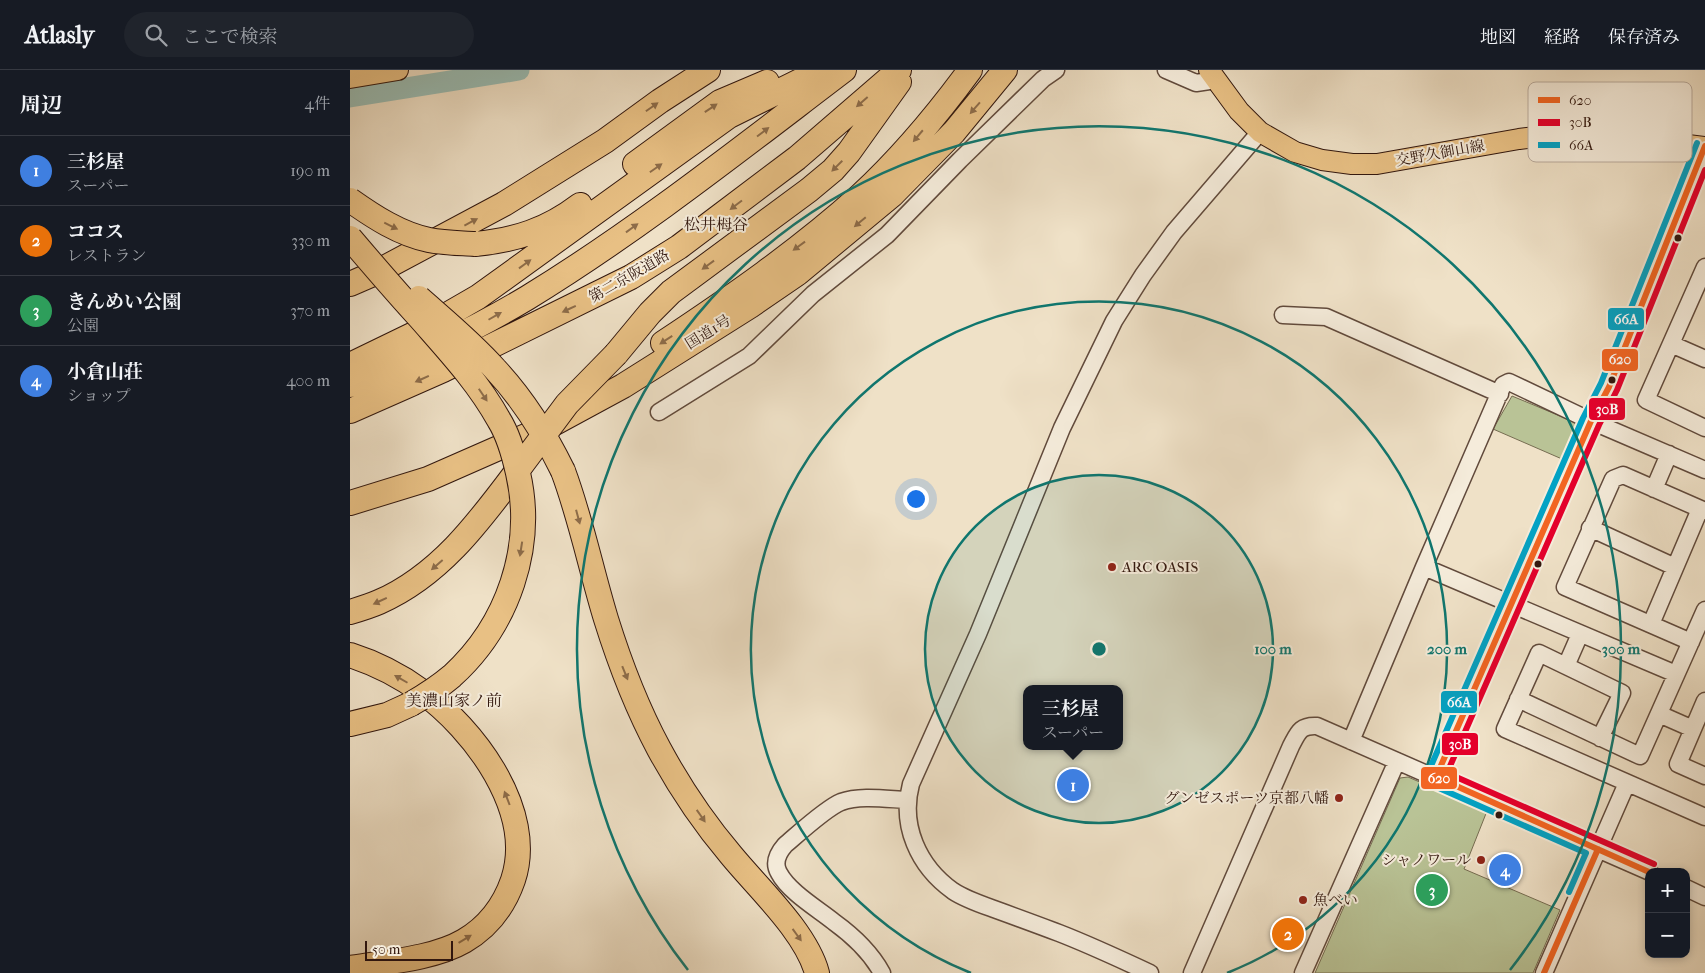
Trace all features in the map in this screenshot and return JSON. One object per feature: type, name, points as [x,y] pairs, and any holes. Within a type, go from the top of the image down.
[{"type":"highway","points":[[350,284],[373,274],[504,204],[605,141],[660,101],[708,70]]},
{"type":"highway","points":[[350,200],[385,223],[406,233],[429,240],[475,244],[497,242],[540,230],[564,217],[720,102],[734,94],[796,70]]},
{"type":"highway","points":[[367,374],[414,334],[478,297],[729,116],[822,70]]},
{"type":"highway","name":"第二京阪道路","points":[[350,385],[367,374],[432,349],[480,324],[576,267],[693,184],[844,70]]},
{"type":"highway","name":"第二京阪道路","points":[[367,374],[443,370],[586,301],[631,277],[679,247],[797,158],[899,70]]},
{"type":"highway","points":[[350,612],[379,602],[409,585],[435,567],[462,541],[567,404],[616,354],[650,312],[666,297],[833,170],[849,152],[907,70]]},
{"type":"highway","points":[[384,492],[607,379],[684,328],[809,239],[861,195],[911,144],[970,70]]},
{"type":"highway","name":"国道1号","points":[[350,503],[436,475],[551,425],[623,386],[750,306],[798,273],[892,195],[954,132],[1006,70]]},
{"type":"highway","points":[[350,238],[470,343],[496,369],[536,421],[563,471],[574,500],[606,618],[621,664],[658,748],[704,820],[801,940],[817,973]]},
{"type":"highway","points":[[350,238],[479,388],[508,437],[520,483],[523,506],[522,542],[514,581],[504,606],[486,637],[462,665],[434,691],[387,715],[350,724]]},
{"type":"highway","name":"第二京阪道路","points":[[350,411],[367,374]]},
{"type":"highway","points":[[350,655],[383,668],[421,691],[460,727],[489,763],[507,797],[516,831],[518,848],[517,864],[508,893],[501,906],[479,930],[464,941],[426,954],[350,968]]},
{"type":"main road","points":[[350,78],[398,70]]},
{"type":"main road","name":"交野久御山線","points":[[1212,74],[1239,110],[1260,132],[1295,152],[1322,160],[1352,164],[1377,164],[1528,138]]},
{"type":"main road","name":"交野久御山線","points":[[1692,145],[1705,147]]},
{"type":"street","points":[[659,412],[749,356],[813,294],[887,235],[960,160],[1043,79],[1056,70]]},
{"type":"street","points":[[1166,70],[1196,83],[1212,74]]},
{"type":"street","points":[[1150,973],[1083,942],[974,902],[953,891],[931,871],[915,845],[908,820],[907,800],[911,784],[978,634],[1062,428],[1114,321],[1143,275],[1174,232],[1260,132]]},
{"type":"street","points":[[1436,777],[1591,421],[1609,387],[1705,147]]},
{"type":"street","points":[[1705,267],[1701,289],[1671,344],[1646,400],[1705,428]]},
{"type":"street","points":[[1283,315],[1326,317],[1500,394]]},
{"type":"street","points":[[1671,344],[1705,359]]},
{"type":"street","points":[[1351,741],[1503,385],[1509,382],[1591,421],[1705,470]]},
{"type":"street","points":[[1654,489],[1669,454]]},
{"type":"street","points":[[1650,624],[1702,510],[1623,475],[1613,479],[1565,587],[1691,642]]},
{"type":"street","points":[[1590,528],[1675,568]]},
{"type":"street","points":[[1424,567],[1676,674]]},
{"type":"street","points":[[1518,699],[1640,756],[1705,610]]},
{"type":"street","points":[[1566,666],[1580,634]]},
{"type":"street","points":[[1600,738],[1622,693],[1539,653],[1505,729],[1705,817]]},
{"type":"street","points":[[1705,701],[1678,764],[1705,776]]},
{"type":"street","points":[[1659,714],[1693,729]]},
{"type":"street","points":[[1192,973],[1291,746],[1300,730],[1308,725],[1317,726],[1436,777],[1645,870]]},
{"type":"street","points":[[1303,973],[1397,761]]},
{"type":"street","points":[[1544,973],[1627,783]]},
{"type":"street","points":[[882,973],[857,941],[834,921],[803,899],[783,879],[776,867],[776,860],[779,851],[785,845],[840,802],[858,799],[907,800]]},
{"type":"street","points":[[1690,890],[1705,897]]},
{"type":"green space","points":[[1512,396],[1577,423],[1562,459],[1493,429]]},
{"type":"green space","points":[[1408,777],[1487,811],[1464,869],[1560,910],[1533,973],[1315,973],[1400,778]]},
{"type":"waterway","points":[[350,97],[519,70]]},
{"type":"transit line","name":"66A","points":[[1692,156],[1697,143]]},
{"type":"transit line","name":"620","points":[[1645,870],[1436,777],[1591,421],[1609,387],[1705,146]]},
{"type":"transit line","name":"66A","points":[[1569,892],[1586,853],[1432,785],[1428,781],[1427,775],[1583,418],[1601,383],[1689,162]]},
{"type":"transit line","name":"30B","points":[[1654,864],[1447,773],[1599,425],[1617,390],[1705,170]]},
{"type":"transit line","name":"620","points":[[1544,973],[1598,849]]},
{"type":"place","name":"ARC OASIS","points":[[1112,567]]},
{"type":"place","name":"三杉屋","points":[[1073,785]]},
{"type":"place","name":"グンゼスポーツ京都八幡","points":[[1339,798]]},
{"type":"place","name":"シャノワール","points":[[1481,860]]},
{"type":"place","name":"小倉山荘","points":[[1505,870]]},
{"type":"place","name":"きんめい公園","points":[[1432,890]]},
{"type":"place","name":"魚べい","points":[[1303,900]]},
{"type":"place","name":"ココス","points":[[1288,934]]},
{"type":"district","name":"松井栂谷","points":[[716,224]]},
{"type":"district","name":"美濃山家ノ前","points":[[454,700]]}]
